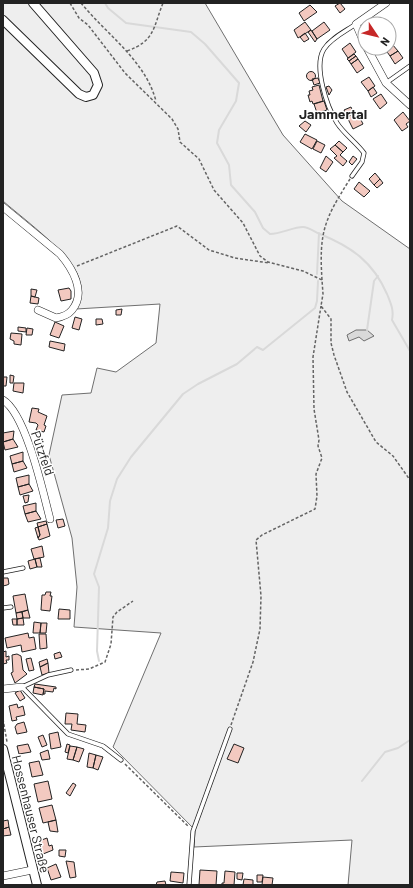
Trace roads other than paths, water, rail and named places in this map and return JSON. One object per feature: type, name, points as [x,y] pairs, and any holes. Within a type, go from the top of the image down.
[{"type":"street","points":[[3,20],[79,94],[86,97],[93,95],[98,85],[94,73],[33,3]]},
{"type":"street","points":[[356,24],[386,3]]},
{"type":"street","points":[[371,56],[386,83],[410,105]]},
{"type":"street","points":[[3,207],[60,254],[70,268],[79,291],[79,298],[73,309],[67,314],[56,318],[38,310]]},
{"type":"street","name":"Pützfeld","points":[[3,400],[10,407],[30,444],[50,519]]},
{"type":"street","points":[[3,689],[22,686]]},
{"type":"street","name":"Hossenhauser Straße","points":[[3,749],[32,870],[37,885]]},
{"type":"street","points":[[3,876],[32,870]]},
{"type":"lane","points":[[352,176],[362,162],[364,153],[340,127],[332,114],[319,67],[322,53],[326,46],[356,24]]},
{"type":"lane","points":[[386,83],[410,66]]},
{"type":"lane","points":[[3,572],[23,568]]},
{"type":"lane","points":[[3,608],[11,607]]},
{"type":"lane","points":[[71,670],[48,675],[22,686],[68,734],[103,746],[121,760]]},
{"type":"lane","points":[[189,885],[193,831],[230,728]]},
{"type":"waterway","points":[[105,3],[108,8],[126,23],[191,32],[205,44],[239,83],[236,101],[219,130],[217,143],[229,165],[231,185],[255,212],[263,228],[270,234],[305,227],[342,244],[352,250],[368,264],[387,294],[392,307],[392,320],[410,351]]},
{"type":"waterway","points":[[317,274],[319,233]]},
{"type":"waterway","points":[[367,330],[374,281],[378,276]]},
{"type":"waterway","points":[[99,661],[97,651],[99,587],[94,574],[108,528],[110,501],[117,479],[131,457],[183,394],[198,384],[237,364],[257,347],[263,350],[315,308],[317,301],[318,281]]},
{"type":"waterway","points":[[362,781],[385,752],[398,748],[410,740]]},
{"type":"district","name":"Jammertal","points":[[333,113]]}]
